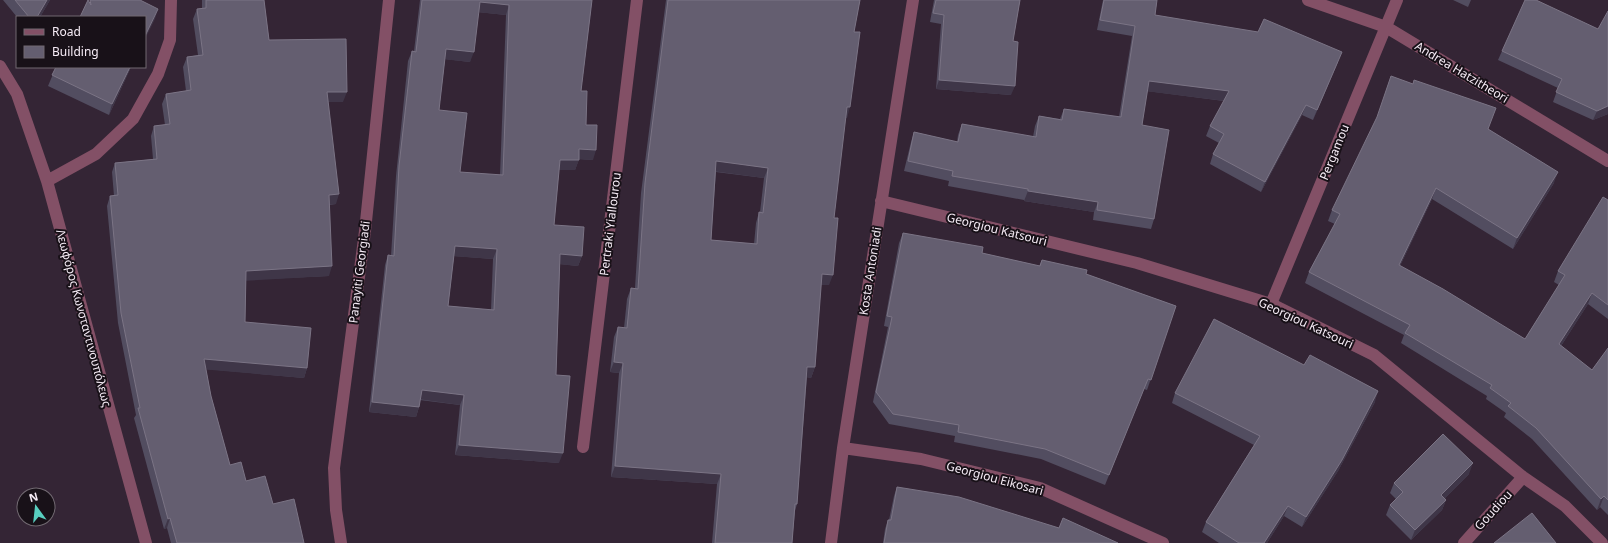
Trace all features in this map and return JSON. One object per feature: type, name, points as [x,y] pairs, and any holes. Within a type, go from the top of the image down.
[{"type":"street","points":[[48,181],[96,154],[133,119],[158,74],[170,40],[171,0]]},
{"type":"street","name":"Panayiti Georgiadi","points":[[341,543],[336,510],[334,468],[365,232],[389,0]]},
{"type":"street","name":"Pertraki Yiallourou","points":[[583,447],[637,0]]},
{"type":"street","name":"Kosta Antoniadi","points":[[831,543],[843,448],[912,0]]},
{"type":"street","name":"Andrea Hatzitheori","points":[[1308,0],[1386,27],[1608,161]]},
{"type":"street","name":"Pergamou","points":[[1271,304],[1397,0]]},
{"type":"street","name":"Λεωφόρος Κωνσταντινουπόλεως","points":[[0,66],[17,94],[48,181],[146,543]]},
{"type":"street","name":"Λεωφόρος Κωνσταντινουπόλεως","points":[[0,79],[17,94]]},
{"type":"street","name":"Georgiou Katsouri","points":[[881,201],[1137,263],[1271,304],[1374,355],[1523,477],[1565,506],[1602,543]]},
{"type":"street","name":"Georgiou Eikosari","points":[[843,448],[921,459],[1040,488],[1163,543]]},
{"type":"street","name":"Goudiou","points":[[1464,543],[1523,477]]},
{"type":"building","points":[[15,0],[47,0],[38,16],[28,16]]},
{"type":"building","points":[[88,0],[91,5],[90,0],[140,0],[158,9],[146,34],[146,16],[80,16]]},
{"type":"building","points":[[206,0],[264,0],[269,40],[346,39],[347,92],[327,92],[339,194],[329,195],[332,266],[246,271],[245,322],[311,328],[307,368],[204,359],[211,396],[230,465],[241,462],[246,481],[265,476],[273,504],[294,499],[304,543],[177,543],[170,518],[168,519],[138,408],[140,408],[121,313],[110,196],[118,195],[115,163],[157,159],[154,126],[170,124],[166,94],[191,90],[187,57],[203,55],[197,9],[206,8]]},
{"type":"building","points":[[422,0],[592,0],[581,91],[587,91],[586,125],[597,125],[596,150],[579,149],[579,160],[560,160],[554,225],[584,227],[582,256],[560,254],[556,375],[570,376],[563,453],[459,445],[464,395],[422,390],[419,407],[372,402],[388,255],[394,256],[399,166],[412,51],[416,52]],"holes":[[[480,2],[509,5],[503,175],[460,172],[467,113],[439,110],[446,49],[474,52]],[[455,246],[497,249],[494,310],[448,306]]]},
{"type":"building","points":[[668,0],[860,0],[854,32],[860,32],[850,107],[847,107],[834,218],[838,218],[833,275],[822,274],[815,367],[807,367],[797,504],[795,504],[792,543],[715,543],[721,474],[615,466],[623,363],[614,362],[618,327],[627,328],[631,288],[638,289],[645,183]],"holes":[[[716,161],[768,168],[763,213],[759,212],[757,244],[711,240]]]},
{"type":"building","points":[[936,0],[1020,0],[1013,41],[1018,42],[1015,86],[939,80],[944,15],[933,13]]},
{"type":"building","points":[[1104,0],[1157,0],[1155,15],[1258,32],[1264,19],[1342,52],[1317,110],[1306,105],[1265,182],[1213,154],[1224,134],[1210,126],[1229,91],[1149,81],[1142,125],[1169,130],[1154,219],[1097,210],[1098,202],[1028,191],[1028,189],[952,176],[953,171],[908,161],[914,132],[958,142],[962,124],[1036,137],[1039,116],[1062,120],[1064,109],[1121,117],[1135,26],[1100,20]]},
{"type":"building","points":[[1525,0],[1536,0],[1598,29],[1608,11],[1608,106],[1597,111],[1556,92],[1562,79],[1502,51]]},
{"type":"building","points":[[56,68],[130,68],[112,104],[52,75]]},
{"type":"building","points":[[1391,76],[1413,84],[1414,80],[1496,108],[1488,129],[1558,172],[1517,238],[1436,188],[1399,265],[1443,289],[1525,339],[1565,275],[1558,271],[1603,197],[1608,200],[1608,305],[1592,293],[1559,344],[1592,370],[1608,348],[1608,500],[1604,496],[1601,499],[1536,428],[1508,406],[1511,403],[1490,388],[1492,385],[1405,333],[1410,325],[1309,272],[1340,214],[1332,210],[1377,117]]},
{"type":"building","points":[[903,233],[983,247],[982,253],[1040,266],[1042,260],[1087,270],[1086,274],[1176,306],[1151,380],[1148,379],[1109,475],[1045,449],[958,432],[959,425],[893,414],[876,392],[892,317],[887,316]]},
{"type":"building","points":[[1214,319],[1304,365],[1310,355],[1378,391],[1342,460],[1306,517],[1288,506],[1264,543],[1239,543],[1206,522],[1260,436],[1175,393]]},
{"type":"building","points":[[1443,434],[1473,463],[1441,495],[1446,500],[1415,530],[1390,505],[1403,492],[1394,483]]},
{"type":"building","points":[[897,487],[959,497],[1059,528],[1063,518],[1118,543],[884,543],[888,520],[891,520]]},
{"type":"building","points":[[1532,513],[1556,543],[1494,543]]}]
